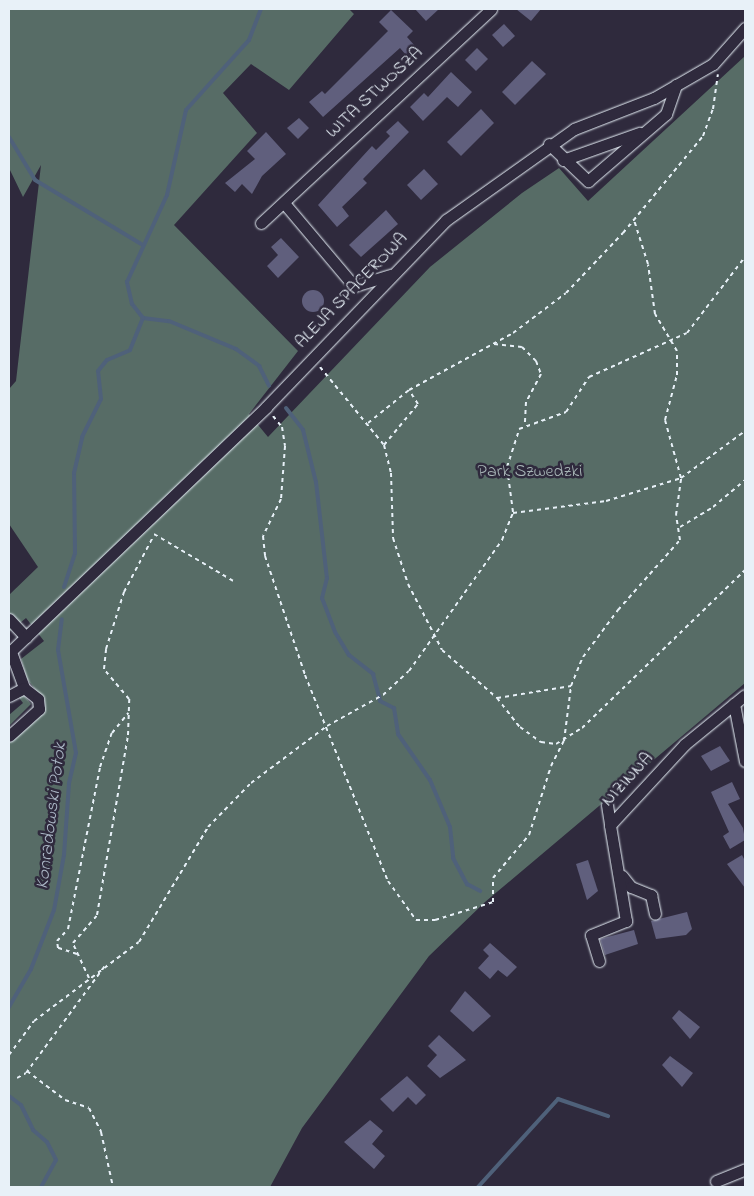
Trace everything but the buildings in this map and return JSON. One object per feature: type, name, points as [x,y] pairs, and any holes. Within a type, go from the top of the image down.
[{"type":"street","name":"WITA STWOSZA","points":[[261,223],[491,9]]},
{"type":"street","name":"ALEJA SPACEROWA","points":[[10,652],[266,407],[359,306],[446,220],[550,144],[676,86],[713,64],[745,28]]},
{"type":"street","points":[[550,144],[563,160],[588,181],[666,114],[676,86]]},
{"type":"street","points":[[563,160],[646,131]]},
{"type":"street","points":[[284,203],[354,286],[359,306]]},
{"type":"street","points":[[354,286],[390,275]]},
{"type":"street","points":[[9,618],[26,637]]},
{"type":"street","points":[[9,736],[39,709],[38,699],[24,688],[10,652]]},
{"type":"street","points":[[9,696],[24,688]]},
{"type":"street","name":"NIZINNA","points":[[599,961],[591,935],[626,921],[622,876],[610,826],[685,744],[745,695]]},
{"type":"street","points":[[734,704],[745,761]]},
{"type":"street","points":[[607,805],[610,826]]},
{"type":"street","points":[[622,876],[631,887],[652,895],[655,914]]},
{"type":"street","points":[[716,1181],[745,1169]]},
{"type":"path","points":[[368,423],[409,390],[494,344],[566,293],[634,220],[703,136],[713,109],[719,68]]},
{"type":"path","points":[[272,414],[282,426],[285,446],[281,499],[263,536],[265,556],[327,726],[388,881],[416,920],[435,920],[494,902],[493,878],[529,834],[551,766],[564,741],[571,686],[583,657],[618,610],[672,553],[680,527],[676,515],[682,478],[665,420],[677,375],[673,339],[655,314],[648,264],[634,220]]},
{"type":"path","points":[[525,423],[566,412],[589,377],[673,339],[698,324],[745,257]]},
{"type":"path","points":[[9,1056],[34,1021],[107,963],[139,942],[208,827],[251,783],[327,726],[384,695],[437,636],[502,540],[513,513],[507,467],[510,450],[525,423],[526,402],[541,374],[536,361],[522,347],[494,344]]},
{"type":"path","points":[[313,370],[325,358]]},
{"type":"path","points":[[318,365],[368,423],[384,445],[391,473],[394,538],[408,584],[437,636],[458,668],[497,698],[532,737],[546,743],[564,741],[597,714],[745,570]]},
{"type":"path","points":[[384,445],[418,404],[409,390]]},
{"type":"path","points":[[266,419],[276,409]]},
{"type":"path","points":[[513,513],[606,501],[682,478],[745,431]]},
{"type":"path","points":[[680,527],[714,507],[745,480]]},
{"type":"path","points":[[156,525],[150,532],[154,535],[233,581]]},
{"type":"path","points":[[89,978],[73,943],[96,915],[128,713],[128,699],[104,669],[106,649],[124,592],[154,535]]},
{"type":"path","points":[[497,698],[571,686]]},
{"type":"path","points":[[78,954],[58,948],[57,941],[68,929],[100,767],[112,733],[128,713]]},
{"type":"path","points":[[17,1078],[27,1071],[107,963]]},
{"type":"path","points":[[27,1071],[65,1100],[89,1108],[101,1132],[113,1187]]},
{"type":"green space","name":"Park Szwedzki","points":[[9,9],[349,9],[354,14],[289,90],[251,64],[223,93],[257,133],[174,225],[298,351],[249,414],[268,437],[430,267],[522,193],[559,168],[588,201],[745,56],[745,683],[485,902],[429,956],[302,1128],[270,1187],[9,1187],[9,742],[25,729],[43,699],[27,679],[21,659],[44,641],[26,618],[9,632],[9,595],[38,567],[9,524],[9,389],[16,381],[41,165],[23,197],[9,168]]},
{"type":"green space","points":[[23,694],[31,704],[9,726],[9,715],[23,703],[17,695]]},
{"type":"waterway","name":"Konradowski Potok","points":[[64,587],[75,553],[74,473],[82,437],[101,399],[98,371],[107,360],[130,350],[143,318],[132,304],[127,282],[167,195],[186,110],[249,40],[261,9]]},
{"type":"waterway","points":[[9,137],[35,180],[141,244]]},
{"type":"waterway","points":[[143,318],[169,321],[236,349],[259,366],[269,386]]},
{"type":"waterway","points":[[286,408],[303,430],[316,482],[327,578],[322,598],[335,632],[349,655],[373,674],[380,701],[394,708],[398,734],[430,780],[450,827],[453,858],[467,884],[480,891]]},
{"type":"waterway","name":"Konradowski Potok","points":[[9,1007],[31,969],[54,910],[64,855],[69,783],[76,753],[58,650],[62,619]]},
{"type":"waterway","name":"Konradowski Potok","points":[[9,1096],[21,1105],[33,1130],[47,1142],[56,1160],[41,1187]]},
{"type":"waterway","points":[[478,1187],[558,1099],[608,1116]]}]
